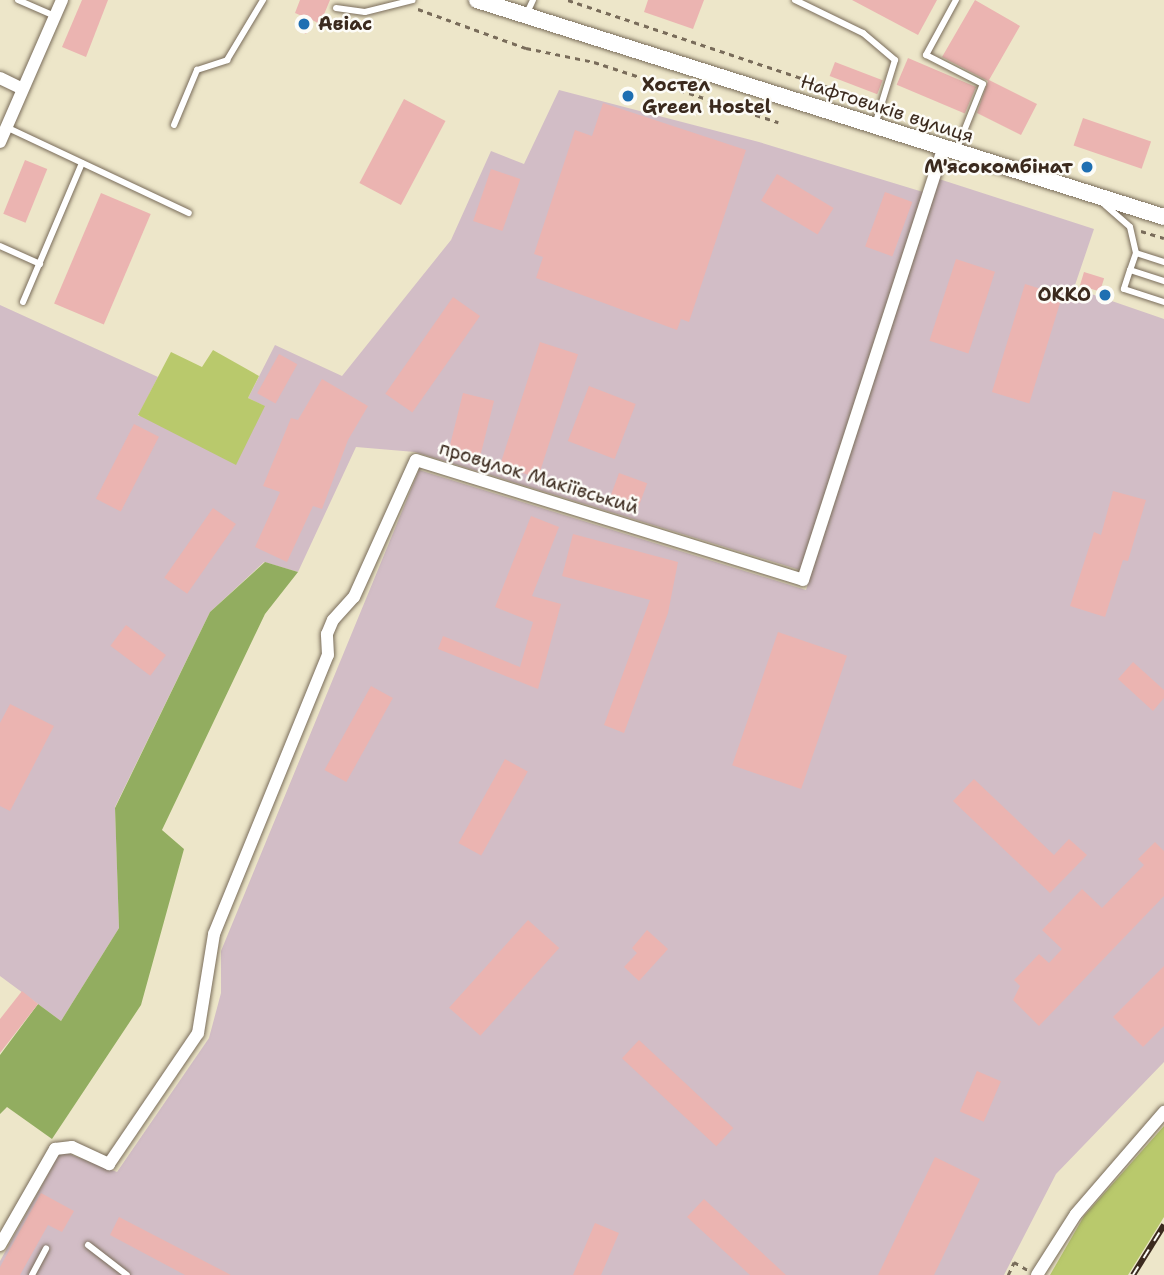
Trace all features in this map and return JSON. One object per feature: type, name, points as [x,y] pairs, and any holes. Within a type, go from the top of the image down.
[{"type":"street","points":[[0,141],[62,0]]},
{"type":"street","name":"Нафтовиків вулиця","points":[[477,0],[530,8],[874,127],[1164,217]]},
{"type":"street","points":[[0,79],[23,89]]},
{"type":"street","name":"провулок Макіївський","points":[[0,1245],[55,1149],[72,1147],[109,1164],[198,1033],[214,933],[328,655],[327,634],[333,620],[354,597],[416,460],[803,580],[949,151]]},
{"type":"street","points":[[1034,1273],[1076,1214],[1164,1112]]},
{"type":"lane","points":[[18,0],[55,16]]},
{"type":"lane","points":[[174,125],[197,70],[227,60],[263,0]]},
{"type":"lane","points":[[336,8],[365,12],[405,5],[413,0]]},
{"type":"lane","points":[[795,0],[863,33],[895,60],[874,127]]},
{"type":"lane","points":[[949,151],[983,84],[926,55],[956,0]]},
{"type":"lane","points":[[6,127],[189,213]]},
{"type":"lane","points":[[23,302],[82,163]]},
{"type":"lane","points":[[1089,194],[1130,227],[1136,253],[1124,289],[1164,302]]},
{"type":"lane","points":[[0,246],[40,264]]},
{"type":"lane","points":[[1136,253],[1164,262]]},
{"type":"lane","points":[[1130,270],[1164,281]]},
{"type":"lane","points":[[89,1245],[127,1275]]},
{"type":"lane","points":[[32,1275],[46,1249]]},
{"type":"path","points":[[568,0],[881,104]]},
{"type":"path","points":[[405,5],[526,48],[594,62],[778,122]]},
{"type":"path","points":[[1007,1275],[1014,1262],[1034,1273]]},
{"type":"shaded area","points":[[559,90],[759,142],[923,192],[800,570],[415,452],[356,447],[298,572],[264,562],[210,612],[115,807],[119,928],[61,1021],[0,976],[0,305],[158,377],[138,416],[264,406],[248,398],[275,345],[342,376],[451,240],[491,151],[524,164]]},
{"type":"shaded area","points":[[939,179],[1094,229],[1074,288],[1164,319],[1164,1062],[1056,1174],[1004,1275],[0,1275],[0,1261],[61,1151],[117,1172],[209,1038],[221,993],[221,951],[419,470],[806,590]]},
{"type":"green space","points":[[213,350],[259,376],[248,398],[265,406],[236,465],[138,415],[171,352],[202,367]]},
{"type":"green space","points":[[265,562],[298,572],[265,614],[162,830],[184,849],[141,1005],[52,1139],[7,1107],[0,1114],[0,1055],[38,1004],[61,1021],[119,928],[115,808],[210,612]]},
{"type":"green space","points":[[1164,1126],[1164,1217],[1128,1275],[1050,1275],[1084,1216]]},
{"type":"building","points":[[82,0],[108,0],[86,57],[62,47]]},
{"type":"building","points":[[300,0],[330,0],[320,24],[312,20],[306,34],[296,29],[302,16],[295,13]]},
{"type":"building","points":[[648,0],[704,0],[693,29],[644,12]]},
{"type":"building","points":[[852,0],[937,0],[918,35]]},
{"type":"building","points":[[975,0],[1020,26],[989,80],[1037,104],[1021,135],[977,113],[988,81],[942,57]]},
{"type":"building","points":[[908,58],[976,87],[965,114],[897,85]]},
{"type":"building","points":[[835,62],[883,80],[877,94],[830,76]]},
{"type":"building","points":[[404,99],[445,121],[401,205],[359,183]]},
{"type":"building","points":[[603,103],[746,150],[689,322],[681,319],[677,330],[536,278],[543,257],[534,254],[575,130],[592,136]]},
{"type":"building","points":[[1083,118],[1151,141],[1142,169],[1074,145]]},
{"type":"building","points":[[25,160],[47,169],[26,223],[3,214]]},
{"type":"building","points":[[491,169],[520,179],[502,231],[473,221]]},
{"type":"building","points":[[777,174],[834,208],[818,235],[761,201]]},
{"type":"building","points":[[885,192],[912,202],[892,256],[865,247]]},
{"type":"building","points":[[101,193],[151,214],[104,325],[54,303]]},
{"type":"building","points":[[956,259],[995,272],[968,353],[929,341]]},
{"type":"building","points":[[1084,272],[1104,278],[1100,292],[1080,285]]},
{"type":"building","points":[[1025,284],[1062,295],[1029,403],[992,392]]},
{"type":"building","points":[[453,297],[480,316],[412,413],[385,394]]},
{"type":"building","points":[[540,342],[578,354],[538,478],[500,466]]},
{"type":"building","points":[[279,354],[297,364],[276,404],[257,393]]},
{"type":"building","points":[[322,379],[368,406],[348,440],[322,509],[313,506],[287,562],[255,547],[280,492],[263,486],[291,418],[298,420]]},
{"type":"building","points":[[589,386],[636,404],[615,459],[568,441]]},
{"type":"building","points":[[463,393],[494,401],[478,466],[447,458]]},
{"type":"building","points":[[134,424],[159,437],[121,512],[96,499]]},
{"type":"building","points":[[619,473],[647,483],[636,514],[608,504]]},
{"type":"building","points":[[1113,491],[1146,500],[1128,561],[1123,560],[1105,617],[1070,606],[1094,532],[1101,535]]},
{"type":"building","points":[[213,508],[236,524],[187,594],[164,578]]},
{"type":"building","points":[[531,516],[559,527],[532,596],[561,604],[538,689],[438,649],[443,636],[520,667],[533,622],[495,607]]},
{"type":"building","points":[[573,534],[678,562],[668,613],[624,733],[604,725],[650,600],[562,576]]},
{"type":"building","points":[[126,625],[166,655],[150,676],[110,646]]},
{"type":"building","points":[[778,632],[847,656],[801,789],[732,765]]},
{"type":"building","points":[[1133,662],[1164,690],[1164,698],[1153,711],[1118,679]]},
{"type":"building","points":[[371,686],[393,698],[346,782],[324,770]]},
{"type":"building","points":[[10,704],[54,726],[10,811],[0,806],[0,723]]},
{"type":"building","points":[[505,759],[528,772],[481,856],[458,843]]},
{"type":"building","points":[[974,779],[1054,855],[1069,839],[1087,855],[1050,893],[953,801]]},
{"type":"building","points":[[1155,842],[1164,851],[1164,896],[1039,1026],[1013,1000],[1020,986],[1014,980],[1039,954],[1049,963],[1062,949],[1042,930],[1082,889],[1102,908],[1144,865],[1138,859]]},
{"type":"building","points":[[528,920],[559,948],[480,1036],[449,1008]]},
{"type":"building","points":[[647,930],[668,949],[639,981],[624,967],[637,953],[632,948]]},
{"type":"building","points":[[1164,966],[1164,1026],[1143,1047],[1113,1017]]},
{"type":"building","points":[[22,991],[38,1004],[0,1053],[0,1019]]},
{"type":"building","points":[[639,1040],[733,1128],[716,1146],[622,1058]]},
{"type":"building","points":[[977,1071],[1001,1081],[984,1122],[960,1112]]},
{"type":"building","points":[[935,1157],[980,1179],[934,1275],[878,1275]]},
{"type":"building","points":[[41,1193],[74,1211],[62,1232],[48,1225],[20,1275],[0,1275],[0,1267]]},
{"type":"building","points":[[704,1199],[786,1275],[750,1275],[687,1217]]},
{"type":"building","points":[[119,1217],[231,1275],[185,1275],[110,1235]]},
{"type":"building","points":[[595,1223],[619,1233],[601,1275],[573,1275]]},
{"type":"railway","points":[[1133,1275],[1164,1225]]},
{"type":"place","name":"Авіас","points":[[304,24]]},
{"type":"place","name":"Хостел Green Hostel","points":[[628,96]]},
{"type":"place","name":"М'ясокомбінат","points":[[1087,167]]},
{"type":"place","name":"ОККО","points":[[1105,295]]}]
